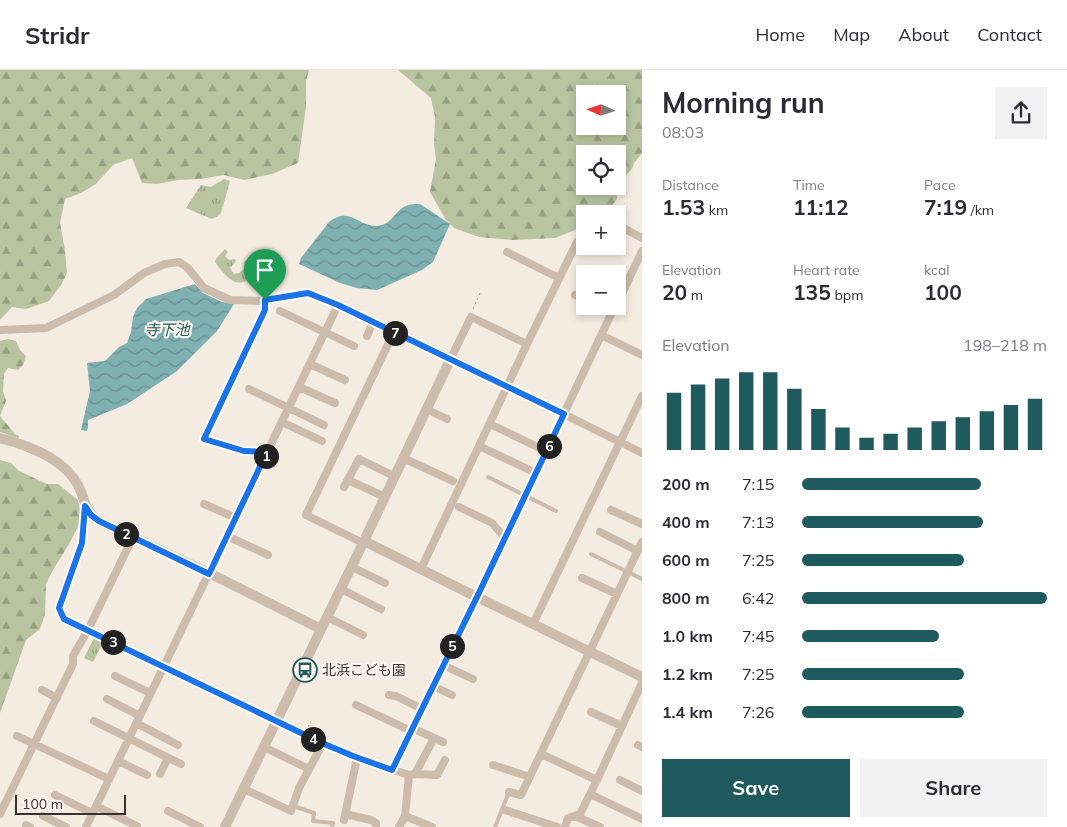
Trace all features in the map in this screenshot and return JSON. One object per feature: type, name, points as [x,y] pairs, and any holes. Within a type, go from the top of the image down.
[{"type":"street","points":[[626,229],[642,238]]},
{"type":"street","points":[[421,569],[559,278],[573,244]]},
{"type":"street","points":[[626,279],[633,270],[642,250]]},
{"type":"street","points":[[507,252],[559,278]]},
{"type":"street","points":[[0,330],[46,328],[114,296],[144,274],[164,264],[179,262],[188,268],[204,288],[230,300],[265,300],[308,293],[338,305],[508,386],[642,453]]},
{"type":"street","points":[[633,270],[642,274]]},
{"type":"street","points":[[265,300],[265,310],[204,439],[244,451],[267,452]]},
{"type":"street","points":[[86,827],[338,305]]},
{"type":"street","points":[[280,311],[294,322],[325,332],[354,346]]},
{"type":"street","points":[[392,770],[611,315]]},
{"type":"street","points":[[225,827],[471,317],[527,344]]},
{"type":"street","points":[[367,336],[373,322]]},
{"type":"street","points":[[394,332],[306,515],[642,677]]},
{"type":"street","points":[[601,335],[642,355]]},
{"type":"street","points":[[310,364],[344,380]]},
{"type":"street","points":[[299,387],[335,403]]},
{"type":"street","points":[[249,389],[324,425]]},
{"type":"street","points":[[533,624],[620,442],[639,408],[642,396]]},
{"type":"street","points":[[426,409],[447,419]]},
{"type":"street","points":[[282,422],[322,441]]},
{"type":"street","points":[[492,425],[546,451]]},
{"type":"street","points":[[0,438],[31,449],[59,463],[72,475],[79,487],[85,506],[91,515],[99,521],[321,629]]},
{"type":"street","points":[[481,447],[536,473]]},
{"type":"street","points":[[403,458],[453,481]]},
{"type":"street","points":[[385,497],[346,484],[359,459],[394,476]]},
{"type":"street","points":[[204,504],[236,518]]},
{"type":"street","points":[[85,506],[82,543],[59,608],[64,619],[357,758],[412,775],[437,775],[445,760]]},
{"type":"street","points":[[459,507],[469,507],[492,522],[505,538]]},
{"type":"street","points":[[611,510],[642,524]]},
{"type":"street","points":[[600,532],[638,550]]},
{"type":"street","points":[[227,536],[268,554]]},
{"type":"street","points":[[0,814],[72,664],[73,656],[88,630],[132,537]]},
{"type":"street","points":[[509,792],[521,795],[642,542]]},
{"type":"street","points":[[352,567],[380,583]]},
{"type":"street","points":[[582,578],[617,594]]},
{"type":"street","points":[[341,589],[381,609]]},
{"type":"street","points":[[327,617],[363,635]]},
{"type":"street","points":[[444,665],[473,679]]},
{"type":"street","points":[[115,676],[150,693]]},
{"type":"street","points":[[565,827],[568,818],[580,814],[642,684]]},
{"type":"street","points":[[433,686],[452,695]]},
{"type":"street","points":[[42,690],[56,698]]},
{"type":"street","points":[[389,695],[396,696],[422,709]]},
{"type":"street","points":[[107,699],[178,745]]},
{"type":"street","points":[[356,705],[443,742]]},
{"type":"street","points":[[591,712],[622,726]]},
{"type":"street","points":[[94,721],[181,764]]},
{"type":"street","points":[[17,736],[109,779]]},
{"type":"street","points":[[399,827],[405,816],[412,775],[434,738]]},
{"type":"street","points":[[244,789],[291,811],[299,788],[322,743]]},
{"type":"street","points":[[264,747],[309,769]]},
{"type":"street","points":[[541,754],[597,780]]},
{"type":"street","points":[[160,774],[168,758]]},
{"type":"street","points":[[357,758],[345,817],[370,820],[376,823],[376,827]]},
{"type":"street","points":[[118,761],[146,775]]},
{"type":"street","points":[[493,765],[530,777]]},
{"type":"street","points":[[620,780],[629,788],[642,791]]},
{"type":"street","points":[[590,794],[642,819]]},
{"type":"street","points":[[54,795],[137,826]]},
{"type":"street","points":[[505,810],[557,827]]},
{"type":"street","points":[[168,811],[200,827]]},
{"type":"street","points":[[44,816],[66,827]]},
{"type":"street","points":[[405,816],[432,827]]},
{"type":"street","points":[[576,816],[600,827]]},
{"type":"lane","points":[[488,476],[556,511]]},
{"type":"lane","points":[[591,554],[642,579]]},
{"type":"lane","points":[[495,827],[509,792]]},
{"type":"lane","points":[[293,806],[314,813],[313,820],[332,823],[332,827]]},
{"type":"path","points":[[471,317],[481,291]]},
{"type":"green space","points":[[0,70],[309,70],[306,81],[306,107],[298,163],[272,174],[244,180],[224,175],[157,184],[142,183],[132,158],[113,165],[96,184],[81,193],[65,199],[60,223],[67,273],[61,285],[49,301],[26,309],[12,307],[0,320]]},
{"type":"green space","points":[[398,70],[642,70],[642,153],[626,175],[626,145],[576,145],[576,195],[617,195],[617,199],[613,205],[576,205],[576,230],[555,238],[513,240],[479,237],[454,228],[446,220],[430,192],[436,159],[434,144],[435,117],[431,98]]},
{"type":"green space","points":[[224,179],[230,181],[221,213],[218,216],[212,219],[186,208],[201,185],[211,187]]},
{"type":"green space","points":[[225,249],[228,252],[225,256],[229,260],[235,259],[236,261],[230,268],[234,274],[244,269],[244,262],[256,252],[262,270],[242,282],[231,280],[215,262]]},
{"type":"green space","points":[[8,339],[16,341],[20,350],[26,356],[23,365],[18,370],[8,368],[4,374],[3,391],[6,401],[0,416],[0,341]]},
{"type":"green space","points":[[0,416],[15,434],[19,436],[18,438],[0,432]]},
{"type":"green space","points":[[0,460],[11,463],[19,471],[47,484],[58,484],[78,500],[82,519],[46,584],[45,614],[40,629],[26,640],[0,713]]},
{"type":"green space","points":[[95,636],[104,641],[93,662],[84,658]]},
{"type":"water","points":[[420,204],[450,224],[433,262],[422,270],[377,290],[357,288],[340,283],[299,264],[301,258],[329,222],[336,218],[348,216],[376,226],[389,221],[403,207]]},
{"type":"water","name":"寺下池","points":[[195,284],[203,293],[222,302],[234,304],[217,331],[177,371],[127,404],[88,420],[87,431],[81,430],[90,391],[87,363],[105,361],[119,347],[127,343],[133,317],[137,308],[146,299]]},
{"type":"place","name":"北浜こども園","points":[[305,670]]},
{"type":"route","points":[[308,293],[338,305],[564,414],[392,770],[322,743],[64,619],[59,608],[82,543],[85,506],[91,515],[99,521],[209,574],[267,452],[244,451],[204,439],[265,310],[265,300],[308,293]]}]
